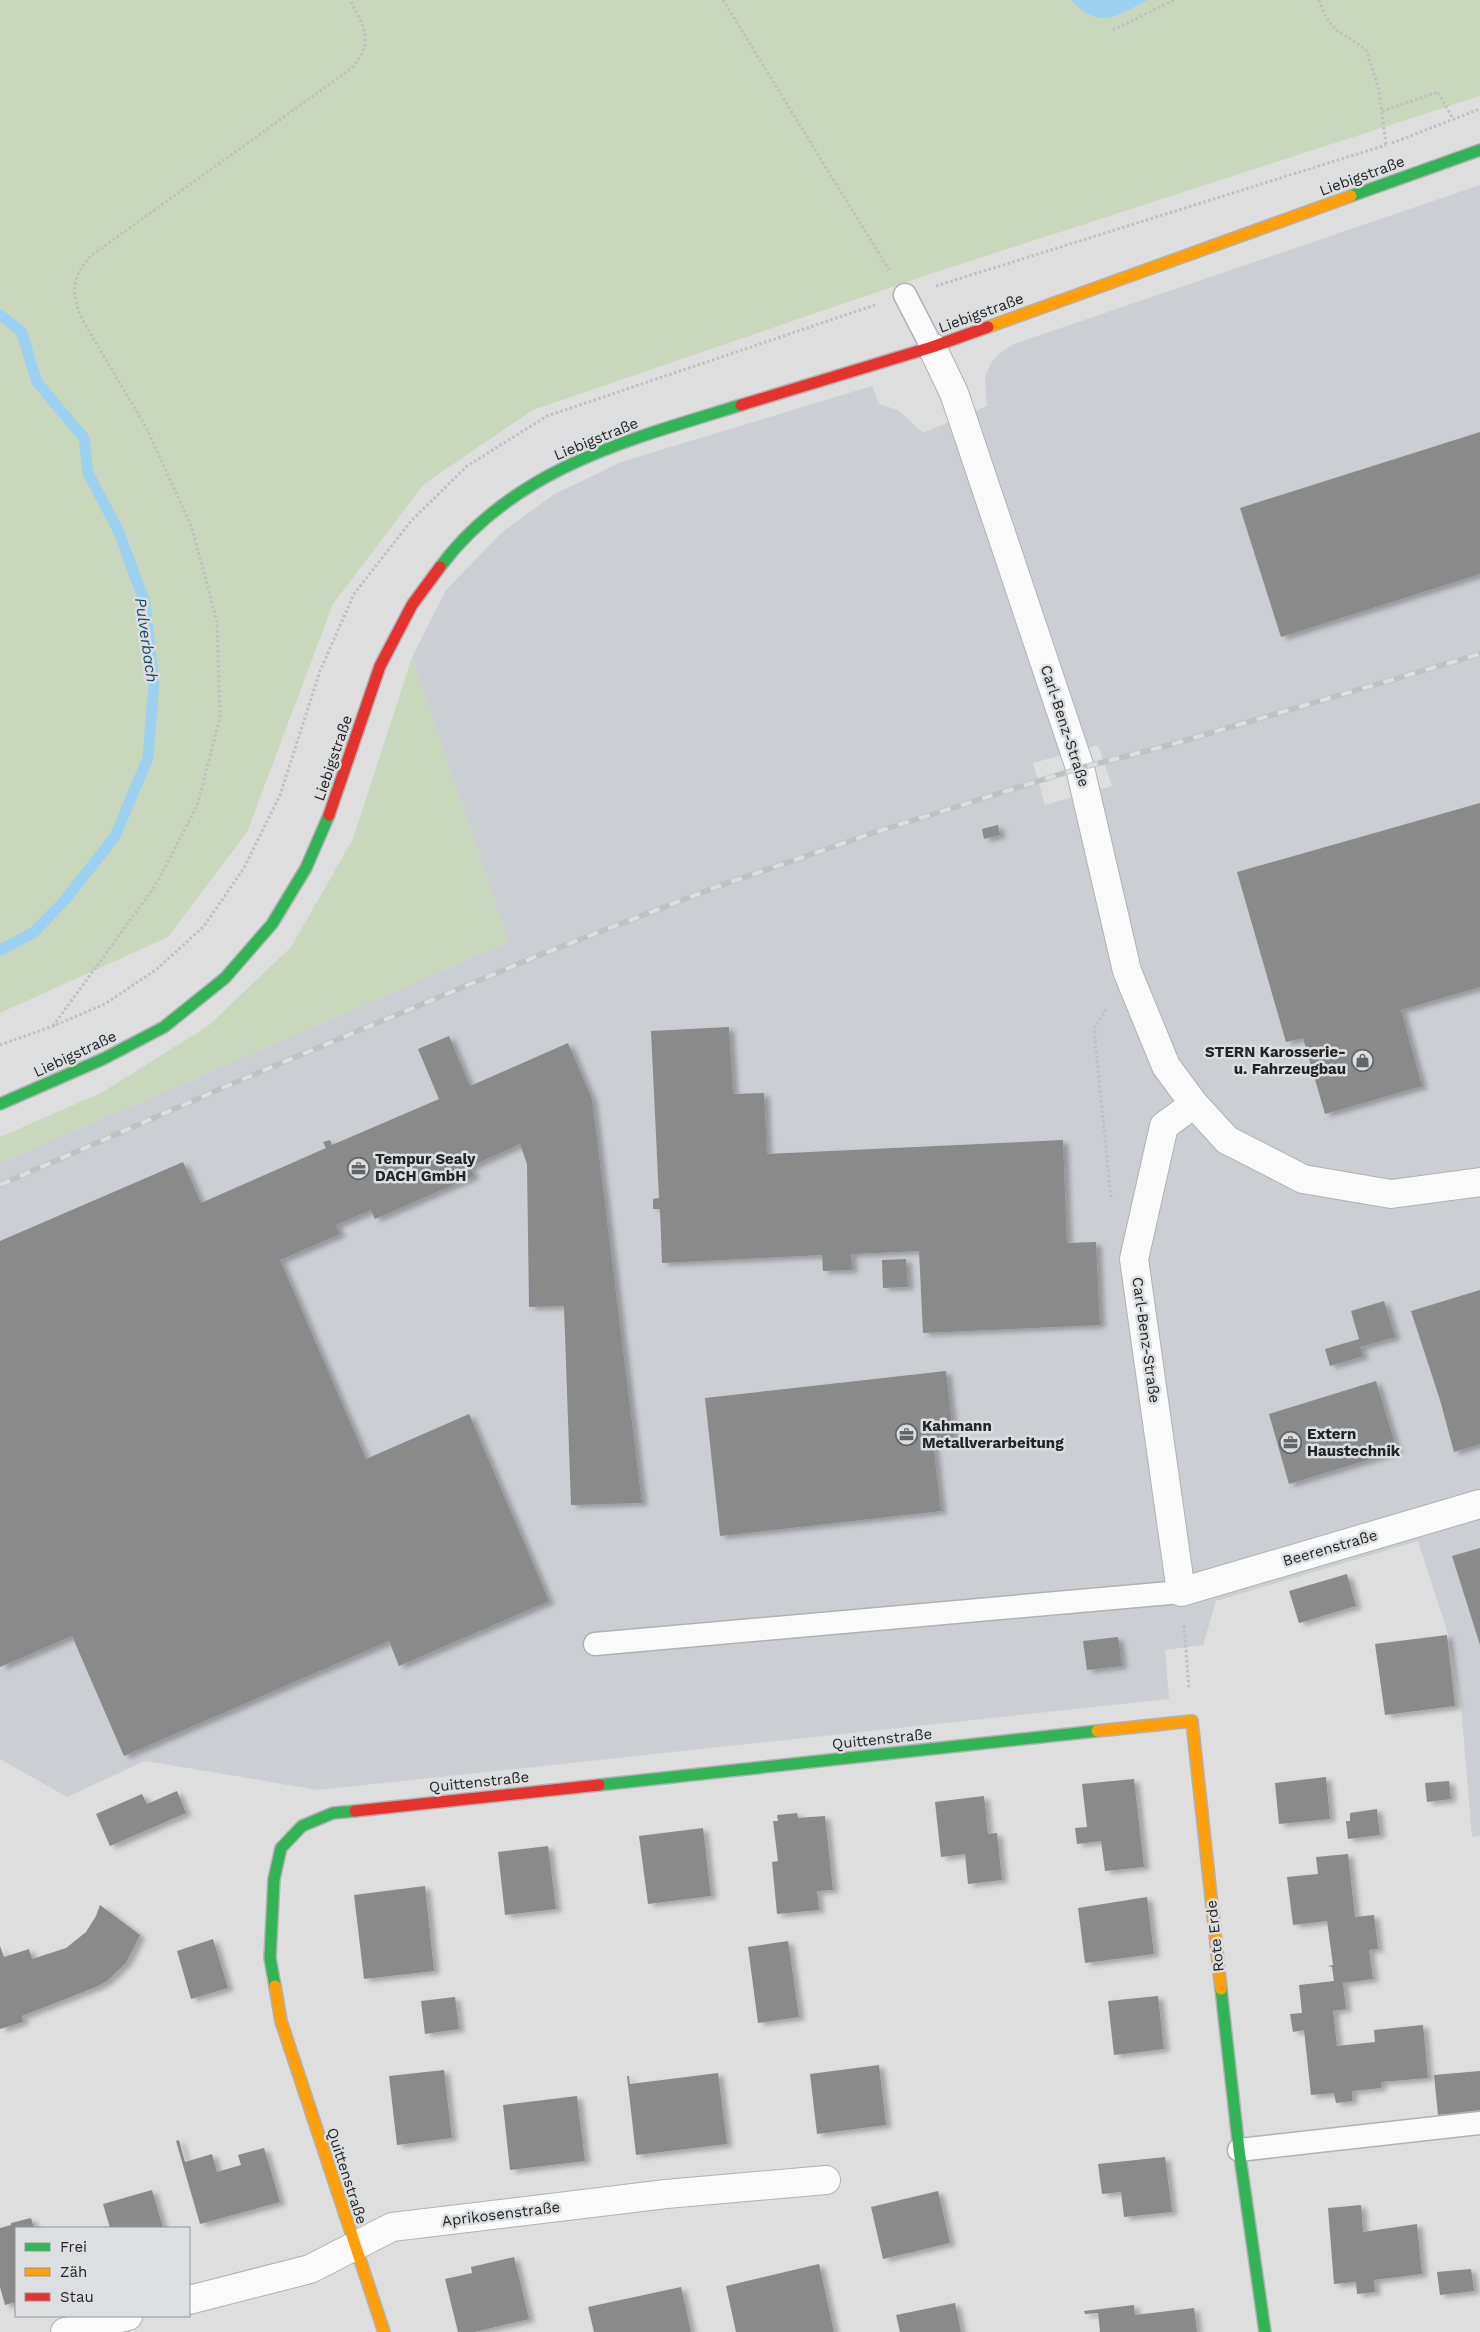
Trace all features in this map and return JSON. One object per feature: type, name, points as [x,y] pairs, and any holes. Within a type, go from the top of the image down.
[{"type":"street","name":"Liebigstraße","points":[[0,1104],[103,1059],[164,1027],[225,978],[272,924],[306,868],[332,810],[380,666],[412,605],[452,550],[504,503],[560,468],[618,443],[932,347],[1480,150]]},
{"type":"street","name":"Carl-Benz-Straße","points":[[932,347],[954,393],[1080,768],[1127,971],[1166,1066],[1194,1104],[1227,1140],[1303,1179],[1390,1194],[1480,1182]]},
{"type":"street","name":"Carl-Benz-Straße","points":[[1181,1592],[1134,1259],[1164,1126],[1194,1104]]},
{"type":"street","name":"Beerenstraße","points":[[1181,1592],[1480,1504]]},
{"type":"street","name":"Rote Erde","points":[[1192,1721],[1239,2150],[1264,2332]]},
{"type":"street","name":"Quittenstraße","points":[[384,2332],[281,2021],[270,1958],[274,1879],[281,1848],[302,1826],[333,1813],[1192,1721]]},
{"type":"street","name":"Aprikosenstraße","points":[[190,2300],[310,2270],[392,2227],[666,2194],[826,2180]]},
{"type":"street","points":[[64,2332],[124,2317]]},
{"type":"lane","points":[[905,295],[932,347]]},
{"type":"lane","points":[[595,1644],[1181,1592]]},
{"type":"lane","points":[[1239,2150],[1480,2123]]},
{"type":"path","points":[[0,1045],[53,1026],[155,886],[197,806],[220,716],[217,622],[192,528],[147,429],[82,319],[75,302],[75,284],[80,268],[92,255],[352,68],[362,56],[366,41],[364,27],[350,0]]},
{"type":"path","points":[[723,0],[905,295],[1386,145],[1480,109]]},
{"type":"path","points":[[1113,30],[1174,0]]},
{"type":"path","points":[[1319,0],[1323,12],[1335,31],[1366,50],[1379,90],[1386,145]]},
{"type":"path","points":[[1382,111],[1438,92],[1453,119]]},
{"type":"path","points":[[1112,1208],[1094,1029],[1127,971]]},
{"type":"path","points":[[1181,1592],[1192,1721]]},
{"type":"shaded area","points":[[1480,185],[1480,1836],[1472,1837],[1461,1706],[1448,1634],[1418,1541],[1216,1601],[1203,1645],[1165,1650],[1169,1699],[318,1790],[145,1761],[67,1797],[0,1759],[0,1163],[508,942],[412,657],[446,590],[501,533],[553,495],[621,462],[872,386],[879,404],[898,410],[923,433],[987,406],[985,377],[991,363],[1000,353],[1014,344]],"holes":[[[1098,745],[1112,786],[1045,805],[1033,763]]]},
{"type":"green space","points":[[0,0],[1071,0],[1119,15],[1148,0],[1480,0],[1480,96],[930,274],[533,410],[424,484],[333,604],[247,832],[168,937],[0,1013]]},
{"type":"green space","points":[[412,657],[508,942],[0,1163],[0,1137],[101,1093],[208,1026],[291,947],[353,839]]},
{"type":"water","points":[[1071,0],[1148,0],[1117,15],[1100,18],[1081,10]]},
{"type":"building","points":[[1480,432],[1480,574],[1281,637],[1240,508]]},
{"type":"building","points":[[1480,803],[1480,987],[1401,1010],[1422,1086],[1325,1114],[1303,1038],[1286,1042],[1237,872]]},
{"type":"building","points":[[998,825],[1000,835],[984,839],[982,829]]},
{"type":"building","points":[[729,1027],[733,1094],[764,1093],[767,1154],[1063,1140],[1067,1243],[1096,1242],[1100,1325],[923,1333],[919,1251],[851,1254],[852,1270],[823,1271],[822,1255],[662,1263],[660,1209],[653,1209],[653,1199],[659,1198],[651,1031]]},
{"type":"building","points":[[449,1036],[470,1086],[568,1043],[592,1099],[642,1503],[571,1505],[564,1306],[529,1307],[527,1164],[520,1144],[470,1167],[474,1176],[375,1219],[371,1210],[336,1225],[340,1234],[280,1260],[366,1459],[469,1414],[549,1601],[399,1666],[389,1641],[124,1756],[72,1636],[0,1667],[0,1241],[183,1162],[201,1203],[326,1148],[323,1142],[330,1140],[332,1145],[439,1099],[418,1049]]},
{"type":"building","points":[[906,1259],[908,1287],[883,1288],[882,1260]]},
{"type":"building","points":[[1480,1290],[1480,1444],[1454,1452],[1440,1400],[1411,1311]]},
{"type":"building","points":[[1384,1301],[1395,1337],[1360,1347],[1363,1356],[1330,1366],[1325,1349],[1359,1339],[1351,1311]]},
{"type":"building","points":[[946,1371],[954,1441],[933,1443],[941,1511],[720,1536],[705,1398]]},
{"type":"building","points":[[1376,1381],[1397,1451],[1289,1484],[1269,1414]]},
{"type":"building","points":[[1480,1548],[1480,1645],[1452,1556]]},
{"type":"building","points":[[1347,1574],[1356,1606],[1299,1623],[1289,1591]]},
{"type":"building","points":[[1447,1635],[1455,1706],[1385,1715],[1375,1644]]},
{"type":"building","points":[[1118,1637],[1122,1666],[1087,1670],[1083,1641]]},
{"type":"building","points":[[1326,1777],[1330,1819],[1279,1824],[1275,1783]]},
{"type":"building","points":[[1134,1779],[1144,1867],[1105,1871],[1101,1841],[1077,1844],[1075,1828],[1087,1827],[1082,1784]]},
{"type":"building","points":[[1449,1781],[1451,1799],[1427,1802],[1425,1783]]},
{"type":"building","points":[[177,1791],[186,1813],[110,1846],[96,1814],[142,1794],[147,1804]]},
{"type":"building","points":[[984,1796],[988,1834],[997,1833],[1002,1880],[968,1884],[965,1854],[941,1857],[935,1802]]},
{"type":"building","points":[[1377,1809],[1380,1835],[1348,1839],[1346,1821],[1350,1821],[1350,1813]]},
{"type":"building","points":[[797,1813],[798,1818],[825,1816],[833,1890],[817,1891],[819,1910],[777,1914],[772,1862],[778,1861],[773,1821],[778,1821],[777,1815]]},
{"type":"building","points":[[703,1828],[711,1896],[648,1904],[639,1836]]},
{"type":"building","points":[[548,1846],[556,1909],[505,1915],[498,1852]]},
{"type":"building","points":[[1348,1854],[1355,1917],[1374,1915],[1378,1949],[1369,1950],[1373,1979],[1343,1983],[1346,2009],[1333,2011],[1337,2046],[1375,2042],[1374,2030],[1423,2025],[1428,2078],[1381,2082],[1381,2088],[1352,2091],[1352,2101],[1336,2103],[1334,2093],[1311,2095],[1304,2030],[1293,2032],[1290,2014],[1302,2013],[1299,1985],[1334,1981],[1332,1967],[1328,1966],[1333,1965],[1327,1921],[1293,1925],[1287,1877],[1318,1874],[1316,1857]]},
{"type":"building","points":[[425,1886],[434,1971],[364,1979],[354,1895]]},
{"type":"building","points":[[1147,1897],[1154,1954],[1085,1963],[1078,1908]]},
{"type":"building","points":[[100,1905],[140,1935],[126,1963],[107,1981],[96,1987],[22,2016],[23,2022],[0,2029],[0,1946],[4,1957],[29,1949],[32,1959],[66,1948],[86,1932],[96,1916]]},
{"type":"building","points":[[213,1939],[228,1988],[191,1999],[177,1951]]},
{"type":"building","points":[[788,1941],[799,2017],[758,2023],[748,1947]]},
{"type":"building","points":[[1158,1996],[1164,2049],[1114,2055],[1108,2001]]},
{"type":"building","points":[[455,1997],[459,2029],[425,2034],[421,2001]]},
{"type":"building","points":[[879,2065],[886,2125],[817,2134],[810,2074]]},
{"type":"building","points":[[444,2070],[452,2138],[397,2145],[389,2076]]},
{"type":"building","points":[[1480,2071],[1480,2110],[1438,2115],[1434,2075]]},
{"type":"building","points":[[718,2073],[727,2144],[636,2155],[627,2076],[629,2076],[630,2084]]},
{"type":"building","points":[[577,2096],[585,2161],[510,2170],[503,2105]]},
{"type":"building","points":[[179,2140],[185,2162],[212,2154],[217,2172],[241,2165],[238,2155],[264,2148],[280,2202],[200,2224],[176,2141]]},
{"type":"building","points":[[1165,2157],[1172,2212],[1124,2217],[1121,2192],[1102,2194],[1098,2164]]},
{"type":"building","points":[[152,2190],[163,2227],[110,2227],[103,2204]]},
{"type":"building","points":[[938,2191],[950,2243],[883,2259],[871,2207]]},
{"type":"building","points":[[1361,2205],[1363,2232],[1417,2224],[1422,2274],[1374,2280],[1375,2292],[1357,2294],[1356,2282],[1334,2284],[1328,2208]]},
{"type":"building","points":[[31,2218],[34,2227],[15,2227],[15,2302],[5,2305],[0,2287],[0,2228],[11,2225],[11,2223]]},
{"type":"building","points":[[514,2257],[529,2319],[475,2332],[458,2332],[445,2279],[472,2273],[471,2267]]},
{"type":"building","points":[[819,2264],[834,2332],[736,2332],[726,2286]]},
{"type":"building","points":[[1471,2269],[1474,2291],[1440,2295],[1437,2272]]},
{"type":"building","points":[[681,2287],[691,2332],[594,2332],[588,2307]]},
{"type":"building","points":[[955,2303],[961,2332],[900,2332],[896,2315]]},
{"type":"building","points":[[1134,2305],[1135,2315],[1194,2308],[1197,2332],[1100,2332],[1098,2313],[1085,2314],[1084,2311]]},
{"type":"waterway","name":"Pulverbach","points":[[0,315],[21,331],[37,382],[84,438],[88,473],[118,530],[145,603],[154,683],[148,758],[115,836],[65,900],[33,933],[0,950]]},
{"type":"railway","points":[[0,1185],[236,1082],[542,954],[719,886],[879,831],[1080,768],[1166,746],[1480,654]]},
{"type":"traffic: fast","points":[[1351,196],[1480,150]]},
{"type":"traffic: fast","points":[[440,567],[470,533],[502,505],[538,481],[576,462],[616,446],[741,405]]},
{"type":"traffic: fast","points":[[0,1104],[103,1059],[164,1027],[225,978],[272,924],[306,868],[329,815]]},
{"type":"traffic: fast","points":[[599,1785],[1097,1731]]},
{"type":"traffic: fast","points":[[275,1986],[270,1958],[274,1879],[281,1848],[302,1826],[333,1813],[355,1811]]},
{"type":"traffic: fast","points":[[1221,1989],[1239,2150],[1265,2332]]},
{"type":"traffic: slow","points":[[988,327],[1351,196]]},
{"type":"traffic: slow","points":[[1097,1731],[1192,1721],[1221,1989]]},
{"type":"traffic: slow","points":[[275,1986],[281,2021],[384,2332]]},
{"type":"traffic: jam","points":[[741,405],[932,347],[988,327]]},
{"type":"traffic: jam","points":[[329,815],[380,666],[412,605],[440,567]]},
{"type":"traffic: jam","points":[[355,1811],[599,1785]]},
{"type":"place","name":"STERN Karosserie- u. Fahrzeugbau","points":[[1362,1061]]},
{"type":"place","name":"Tempur Sealy DACH GmbH","points":[[359,1168]]},
{"type":"place","name":"Kahmann Metallverarbeitung","points":[[906,1435]]},
{"type":"place","name":"Extern Haustechnik","points":[[1291,1443]]}]
